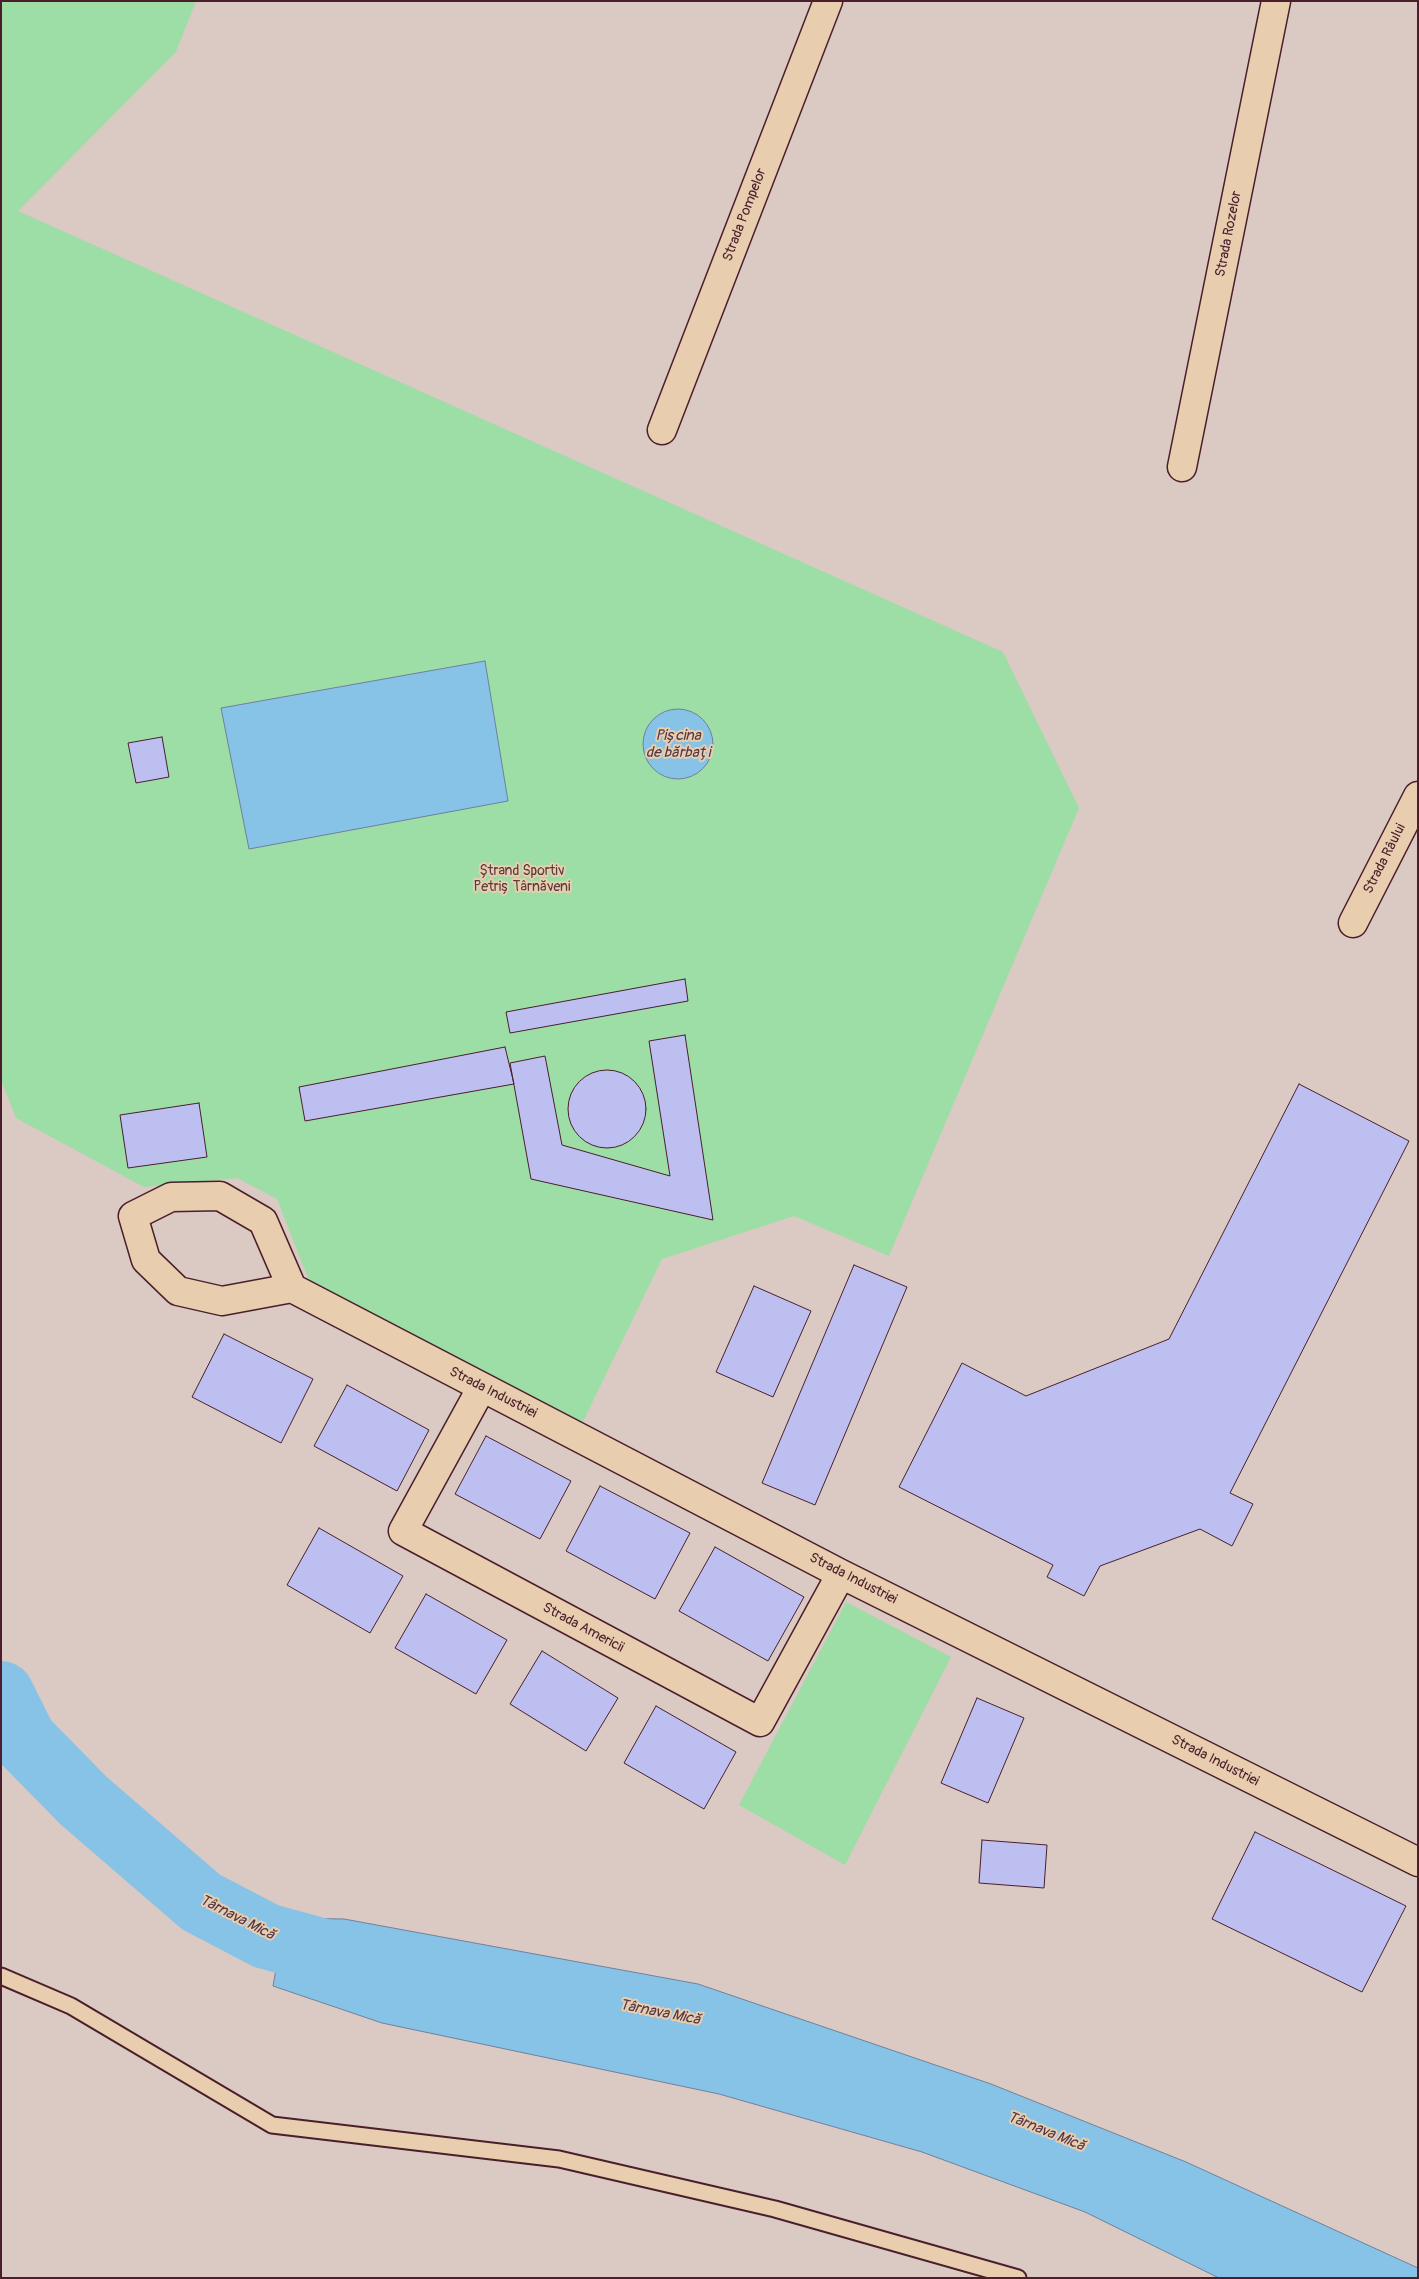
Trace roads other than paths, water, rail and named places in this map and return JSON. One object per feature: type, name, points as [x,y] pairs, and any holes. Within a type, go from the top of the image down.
[{"type":"street","name":"Strada Pompelor","points":[[662,430],[828,1]]},
{"type":"street","name":"Strada Rozelor","points":[[1182,467],[1276,1]]},
{"type":"street","name":"Strada Râului","points":[[1353,923],[1418,796]]},
{"type":"street","points":[[220,1196],[262,1221],[292,1288],[222,1301],[178,1291],[146,1260],[133,1216],[171,1197],[220,1196]]},
{"type":"street","name":"Strada Industriei","points":[[292,1288],[841,1574],[1418,1862]]},
{"type":"street","name":"Strada Americii","points":[[482,1387],[403,1532],[760,1722],[841,1574]]},
{"type":"lane","points":[[1,1976],[71,2006],[272,2125],[559,2159],[774,2209],[1018,2278]]},
{"type":"water","points":[[485,661],[508,801],[249,849],[221,708]]},
{"type":"water","name":"Pișcina de bărbați","points":[[671,709],[685,709],[698,715],[707,724],[713,737],[711,757],[703,769],[685,779],[671,779],[658,773],[649,764],[643,751],[643,737],[649,724],[658,715]]},
{"type":"water","points":[[285,1918],[344,1919],[698,1984],[991,2084],[1186,2162],[1418,2268],[1418,2278],[1219,2278],[1085,2212],[922,2152],[719,2094],[382,2023],[273,1986]]},
{"type":"waterway","name":"Târnava Mică","points":[[1,1694],[24,1740],[84,1801],[201,1902],[266,1936],[346,1958],[370,1961]]},
{"type":"park label","name":"Ștrand Sportiv Petriș Târnăveni","points":[[522,880]]}]
